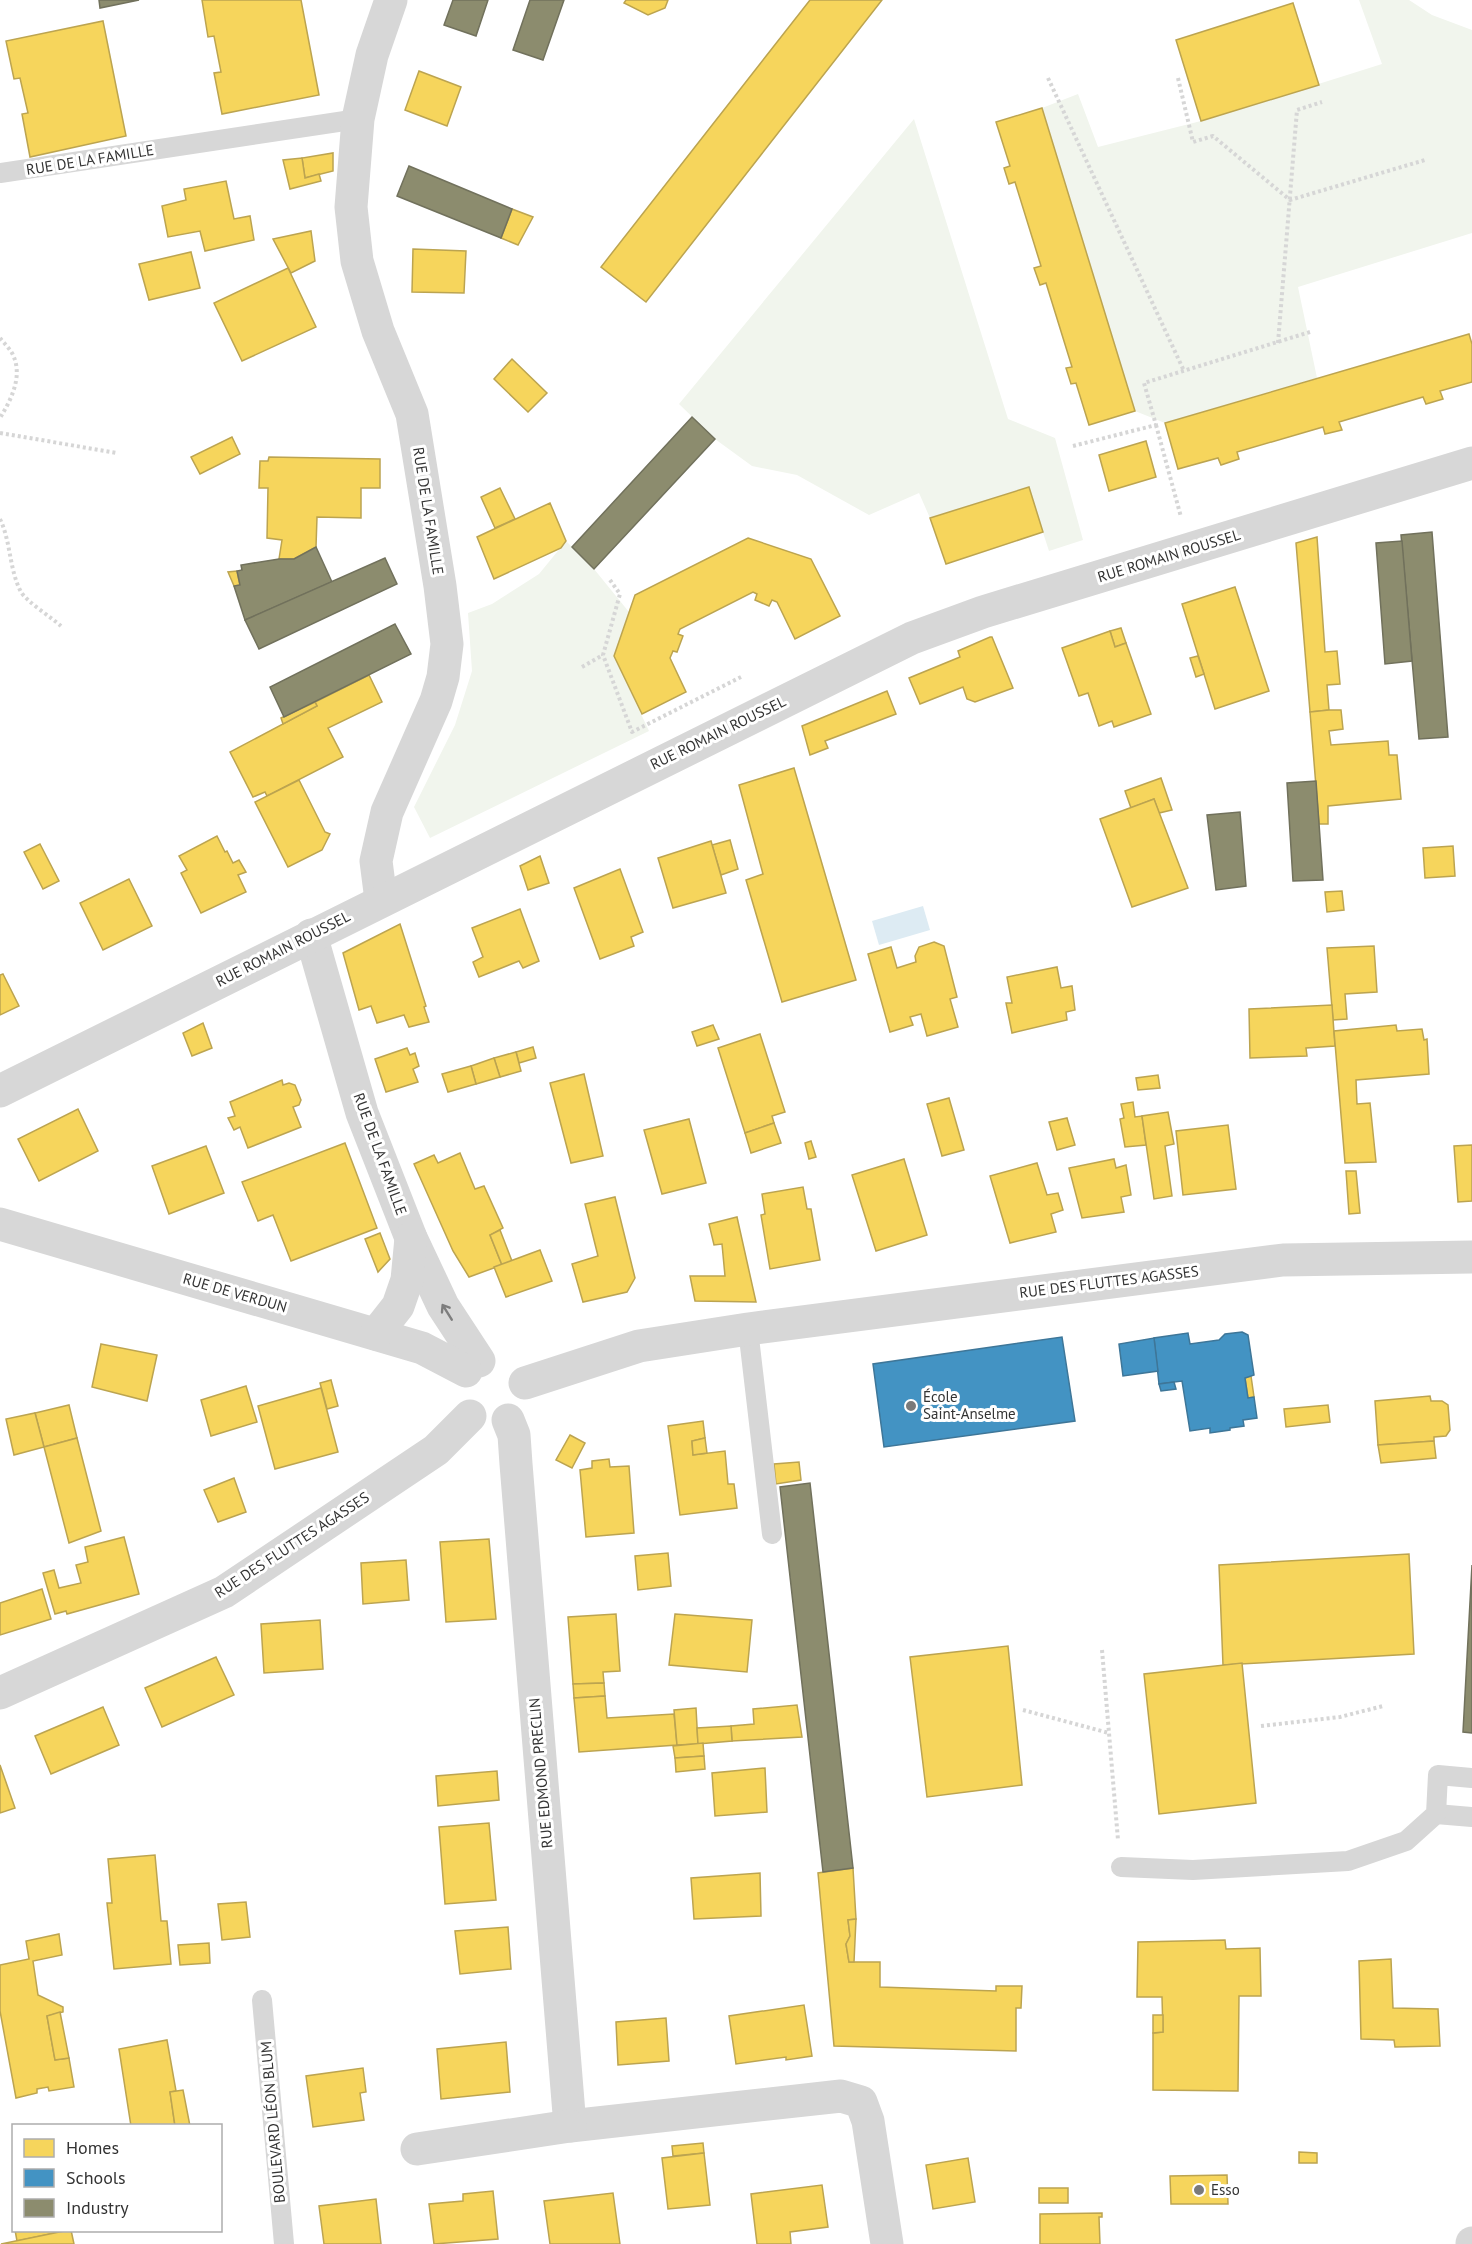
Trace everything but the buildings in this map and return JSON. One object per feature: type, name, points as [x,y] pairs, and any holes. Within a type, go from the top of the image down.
[{"type":"street","name":"RUE DE LA FAMILLE","points":[[381,900],[376,861],[387,812],[436,701],[443,677],[447,644],[440,586],[412,414],[378,331],[357,261],[351,207],[358,119],[372,56],[391,0]]},
{"type":"street","name":"RUE ROMAIN ROUSSEL","points":[[0,1091],[912,638],[983,612],[1472,463]]},
{"type":"street","name":"RUE DE LA FAMILLE","points":[[311,935],[362,1113],[411,1238],[473,1366]]},
{"type":"street","name":"RUE DE VERDUN","points":[[0,1224],[376,1334],[473,1366]]},
{"type":"street","points":[[376,1334],[398,1306],[407,1280],[411,1238]]},
{"type":"street","name":"RUE DES FLUTTES AGASSES","points":[[525,1383],[639,1346],[748,1329],[1283,1260],[1472,1257]]},
{"type":"street","points":[[500,1358],[519,1370],[525,1383],[524,1401],[519,1411],[501,1423],[490,1424],[470,1416],[463,1407],[460,1397],[460,1386],[473,1366],[500,1358]]},
{"type":"street","name":"RUE DES FLUTTES AGASSES","points":[[0,1693],[224,1592],[436,1450],[470,1416]]},
{"type":"street","name":"RUE EDMOND PRECLIN","points":[[508,1420],[514,1435],[570,2126]]},
{"type":"street","points":[[417,2149],[570,2126],[841,2096],[861,2102],[868,2121],[887,2244]]},
{"type":"lane","name":"RUE DE LA FAMILLE","points":[[0,174],[358,119]]},
{"type":"lane","points":[[748,1329],[772,1534]]},
{"type":"lane","points":[[1121,1867],[1193,1870],[1348,1861],[1406,1841],[1436,1814],[1438,1775],[1472,1778]]},
{"type":"lane","points":[[1436,1814],[1472,1817]]},
{"type":"lane","name":"BOULEVARD LÉON BLUM","points":[[262,2000],[284,2244]]},
{"type":"path","points":[[1048,78],[1184,371]]},
{"type":"path","points":[[1178,78],[1193,142],[1213,136],[1290,200]]},
{"type":"path","points":[[1278,343],[1297,110],[1322,102]]},
{"type":"path","points":[[1290,200],[1425,160]]},
{"type":"path","points":[[1191,549],[1144,383],[1310,332]]},
{"type":"path","points":[[0,338],[13,354],[17,377],[10,401],[0,418]]},
{"type":"path","points":[[1073,446],[1155,425]]},
{"type":"path","points":[[0,434],[117,453]]},
{"type":"path","points":[[0,519],[22,594],[61,626]]},
{"type":"path","points":[[610,580],[620,594],[603,656],[632,732],[741,677]]},
{"type":"path","points":[[582,667],[603,656]]},
{"type":"path","points":[[1102,1650],[1121,1867]]},
{"type":"path","points":[[1261,1726],[1340,1717],[1383,1706]]},
{"type":"path","points":[[1023,1710],[1109,1733]]},
{"type":"shaded area","points":[[1359,0],[1409,0],[1432,15],[1472,30],[1472,233],[1298,287],[1317,378],[1165,423],[1135,411],[1042,108],[1078,94],[1098,147],[1201,121],[1382,64]]},
{"type":"shaded area","points":[[914,119],[1008,419],[1055,438],[1083,540],[1049,551],[1028,487],[930,518],[919,493],[869,515],[797,475],[752,466],[715,439],[679,404]]},
{"type":"shaded area","points":[[566,541],[594,569],[629,612],[614,656],[649,731],[430,838],[414,807],[455,725],[472,671],[468,613],[492,604],[539,574]]},
{"type":"shaded area","points":[[923,906],[930,930],[879,945],[872,921]]},
{"type":"place","name":"École Saint-Anselme","points":[[911,1406]]},
{"type":"place","name":"Esso","points":[[1199,2190]]}]
